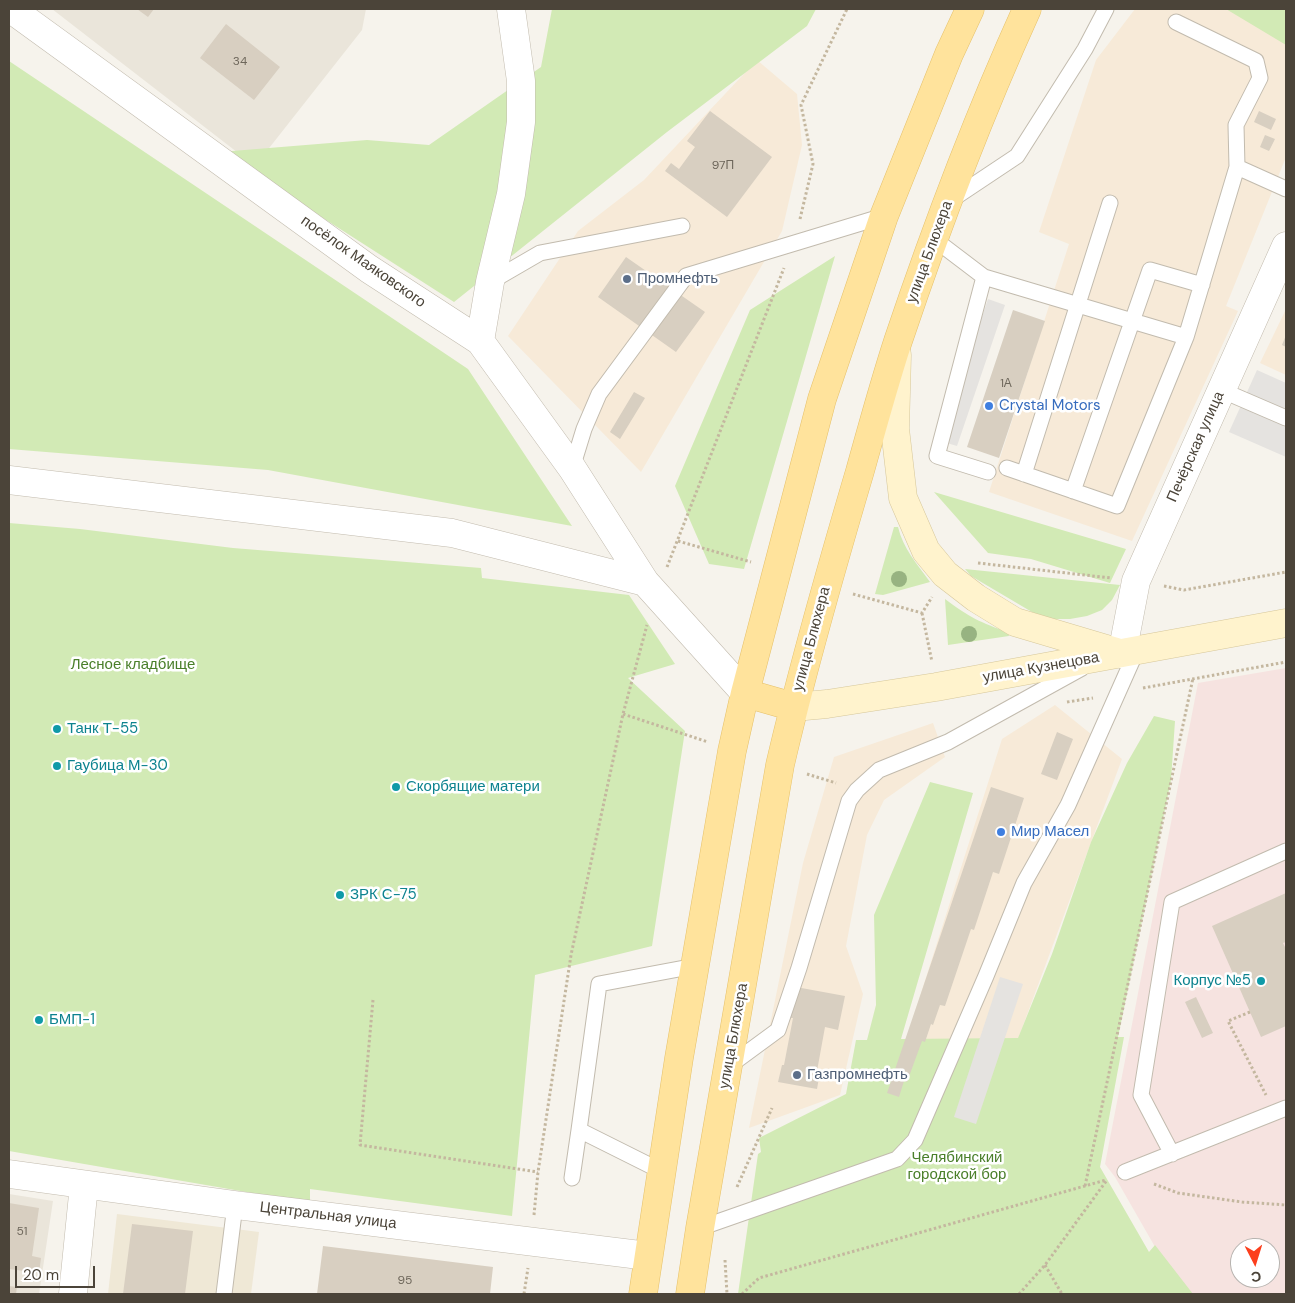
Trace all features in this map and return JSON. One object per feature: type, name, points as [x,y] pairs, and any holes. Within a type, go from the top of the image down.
[{"type":"main road","points":[[642,1294],[695,966],[732,751],[745,693],[822,399],[884,216],[949,54],[970,9]]},
{"type":"main road","name":"улица Блюхера","points":[[690,1294],[780,765],[794,707],[826,586],[898,342],[948,202],[998,74],[1027,9]]},
{"type":"main road","points":[[745,693],[794,707]]},
{"type":"street","name":"посёлок Маяковского","points":[[11,9],[369,269],[480,341],[572,468],[645,582],[745,693]]},
{"type":"street","points":[[480,341],[490,282],[511,194],[521,122],[521,80],[511,9]]},
{"type":"street","name":"Печёрская улица","points":[[1119,655],[1136,581],[1286,246]]},
{"type":"street","points":[[898,342],[895,429],[904,498],[926,551],[945,574],[976,598],[1016,622],[1119,655]]},
{"type":"street","points":[[9,480],[452,533],[645,582]]},
{"type":"street","name":"улица Кузнецова","points":[[794,707],[845,701],[1119,655],[1286,624]]},
{"type":"street","name":"Центральная улица","points":[[9,1174],[235,1205],[648,1256]]},
{"type":"street","points":[[73,1294],[84,1185]]},
{"type":"lane","points":[[948,202],[1017,156],[1085,49],[1106,9]]},
{"type":"lane","points":[[1007,468],[1117,506],[1186,337],[1237,167],[1236,125],[1260,78],[1256,61],[1176,22]]},
{"type":"lane","points":[[1237,167],[1286,189]]},
{"type":"lane","points":[[1024,474],[1110,203]]},
{"type":"lane","points":[[572,468],[584,429],[599,394],[686,276],[884,216]]},
{"type":"lane","points":[[490,282],[540,253],[682,226]]},
{"type":"lane","points":[[934,239],[984,278],[1186,337]]},
{"type":"lane","points":[[1073,491],[1150,270],[1202,285]]},
{"type":"lane","points":[[984,278],[937,456],[988,472]]},
{"type":"lane","points":[[1221,390],[1286,418]]},
{"type":"lane","points":[[730,1066],[778,1030],[799,968],[849,801],[857,790],[879,770],[948,742],[1119,655]]},
{"type":"lane","points":[[700,1228],[897,1159],[915,1140],[1024,883],[1068,805],[1119,655]]},
{"type":"lane","points":[[1172,1154],[1141,1096],[1172,902],[1286,852]]},
{"type":"lane","points":[[572,1178],[599,984],[695,966]]},
{"type":"lane","points":[[1125,1172],[1281,1111]]},
{"type":"lane","points":[[578,1130],[661,1171]]},
{"type":"lane","points":[[224,1294],[235,1205]]},
{"type":"path","points":[[1085,1186],[1193,678]]},
{"type":"path","points":[[373,1000],[360,1145],[538,1172]]},
{"type":"path","points":[[1250,1012],[1228,1021],[1281,1111]]},
{"type":"path","points":[[742,1294],[759,1278],[1108,1180],[1125,1172],[1178,1193],[1242,1202],[1286,1205]]},
{"type":"path","points":[[1018,1294],[1045,1265],[1108,1180]]},
{"type":"path","points":[[1045,1265],[1062,1294]]},
{"type":"shaded area","points":[[52,9],[366,9],[362,30],[255,166]]},
{"type":"shaded area","points":[[1135,9],[1229,9],[1286,37],[1286,157],[1226,306],[1238,311],[1132,541],[989,492],[1069,244],[1039,232],[1096,60]]},
{"type":"shaded area","points":[[757,60],[797,94],[802,145],[782,231],[641,472],[508,336],[578,231],[644,180]]},
{"type":"shaded area","points":[[988,299],[1005,305],[957,446],[940,441]]},
{"type":"shaded area","points":[[1286,309],[1286,375],[1260,363]]},
{"type":"shaded area","points":[[1257,370],[1286,383],[1286,457],[1229,432]]},
{"type":"shaded area","points":[[1286,668],[1286,1294],[1182,1294],[1115,1177],[1105,1164],[1198,683]]},
{"type":"shaded area","points":[[1055,705],[1122,759],[976,1152],[871,1150],[1002,739]]},
{"type":"shaded area","points":[[933,723],[945,757],[884,800],[867,835],[846,946],[863,994],[840,1095],[749,1128],[803,863],[834,757]]},
{"type":"shaded area","points":[[1000,977],[1023,984],[976,1124],[954,1117]]},
{"type":"shaded area","points":[[9,1194],[53,1201],[39,1294],[9,1294]]},
{"type":"shaded area","points":[[117,1214],[259,1232],[251,1294],[108,1294]]},
{"type":"green space","points":[[552,9],[816,9],[807,26],[667,132],[454,302],[220,152],[367,140],[429,145],[541,67]]},
{"type":"green space","points":[[1226,9],[1286,9],[1286,45]]},
{"type":"green space","points":[[9,61],[468,369],[572,526],[268,470],[9,449]]},
{"type":"green space","points":[[835,256],[744,569],[709,564],[675,486],[750,310]]},
{"type":"green space","points":[[934,492],[1126,549],[1110,583],[1031,559],[988,553]]},
{"type":"green space","name":"Лесное кладбище","points":[[9,523],[80,529],[233,548],[481,568],[482,578],[629,595],[675,664],[628,678],[685,731],[652,946],[535,975],[512,1216],[310,1189],[310,1203],[9,1151]]},
{"type":"green space","points":[[894,527],[898,527],[907,549],[930,582],[883,595],[875,594]]},
{"type":"green space","points":[[965,569],[1120,585],[1112,600],[1102,610],[1087,616],[1053,619],[1037,615],[971,576]]},
{"type":"green space","points":[[945,599],[975,619],[1008,632],[1009,636],[948,645]]},
{"type":"green space","name":"Челябинский городской бор","points":[[1154,716],[1175,721],[1171,780],[1118,1037],[1124,1037],[1100,1167],[1149,1252],[1155,1245],[1193,1294],[738,1294],[758,1154],[761,1152],[759,1138],[846,1094],[856,1040],[867,1040],[876,1005],[874,915],[930,782],[973,793],[901,1039],[1018,1038],[1052,954],[1091,842],[1127,763]]},
{"type":"building","points":[[137,9],[154,9],[148,17]]},
{"type":"building","points":[[226,24],[280,67],[254,100],[200,58]]},
{"type":"building","points":[[710,111],[772,157],[727,217],[665,171],[671,163],[679,169],[695,147],[687,141]]},
{"type":"building","points":[[1259,111],[1276,119],[1271,130],[1254,122]]},
{"type":"building","points":[[1265,135],[1275,139],[1269,151],[1260,147]]},
{"type":"building","points":[[626,257],[705,312],[676,352],[598,297]]},
{"type":"building","points":[[1013,310],[1045,321],[999,458],[967,447]]},
{"type":"building","points":[[1286,335],[1286,347],[1282,345]]},
{"type":"building","points":[[634,392],[645,398],[620,439],[610,432]]},
{"type":"building","points":[[1057,732],[1073,739],[1057,780],[1041,774]]},
{"type":"building","points":[[991,787],[1024,798],[999,874],[993,872],[974,930],[971,929],[945,1006],[940,1005],[925,1042],[922,1041],[907,1082],[904,1081],[899,1097],[887,1093]]},
{"type":"building","name":"Корпус №5","points":[[1286,893],[1286,942],[1283,943],[1286,949],[1286,1026],[1261,1037],[1212,926]]},
{"type":"building","points":[[796,987],[845,996],[838,1030],[825,1027],[817,1071],[820,1072],[817,1089],[778,1082],[782,1065],[784,1065],[793,1018],[790,1018]]},
{"type":"building","points":[[1196,997],[1213,1033],[1202,1038],[1185,1002]]},
{"type":"building","points":[[9,1203],[39,1208],[32,1256],[41,1258],[39,1273],[9,1269]]},
{"type":"building","points":[[132,1224],[193,1231],[185,1294],[123,1294]]},
{"type":"building","points":[[323,1246],[493,1267],[490,1294],[317,1294]]},
{"type":"building","points":[[9,1286],[17,1287],[16,1294],[9,1294]]},
{"type":"place","name":"Промнефть","points":[[627,279]]},
{"type":"place","name":"Crystal Motors","points":[[989,406]]},
{"type":"place","name":"Танк Т-55","points":[[57,729]]},
{"type":"place","name":"Гаубица М-30","points":[[57,766]]},
{"type":"place","name":"Скорбящие матери","points":[[396,787]]},
{"type":"place","name":"Мир Масел","points":[[1001,832]]},
{"type":"place","name":"ЗРК С-75","points":[[340,895]]},
{"type":"place","name":"Корпус №5","points":[[1261,981]]},
{"type":"place","name":"БМП-1","points":[[39,1020]]},
{"type":"place","name":"Газпромнефть","points":[[797,1075]]}]
